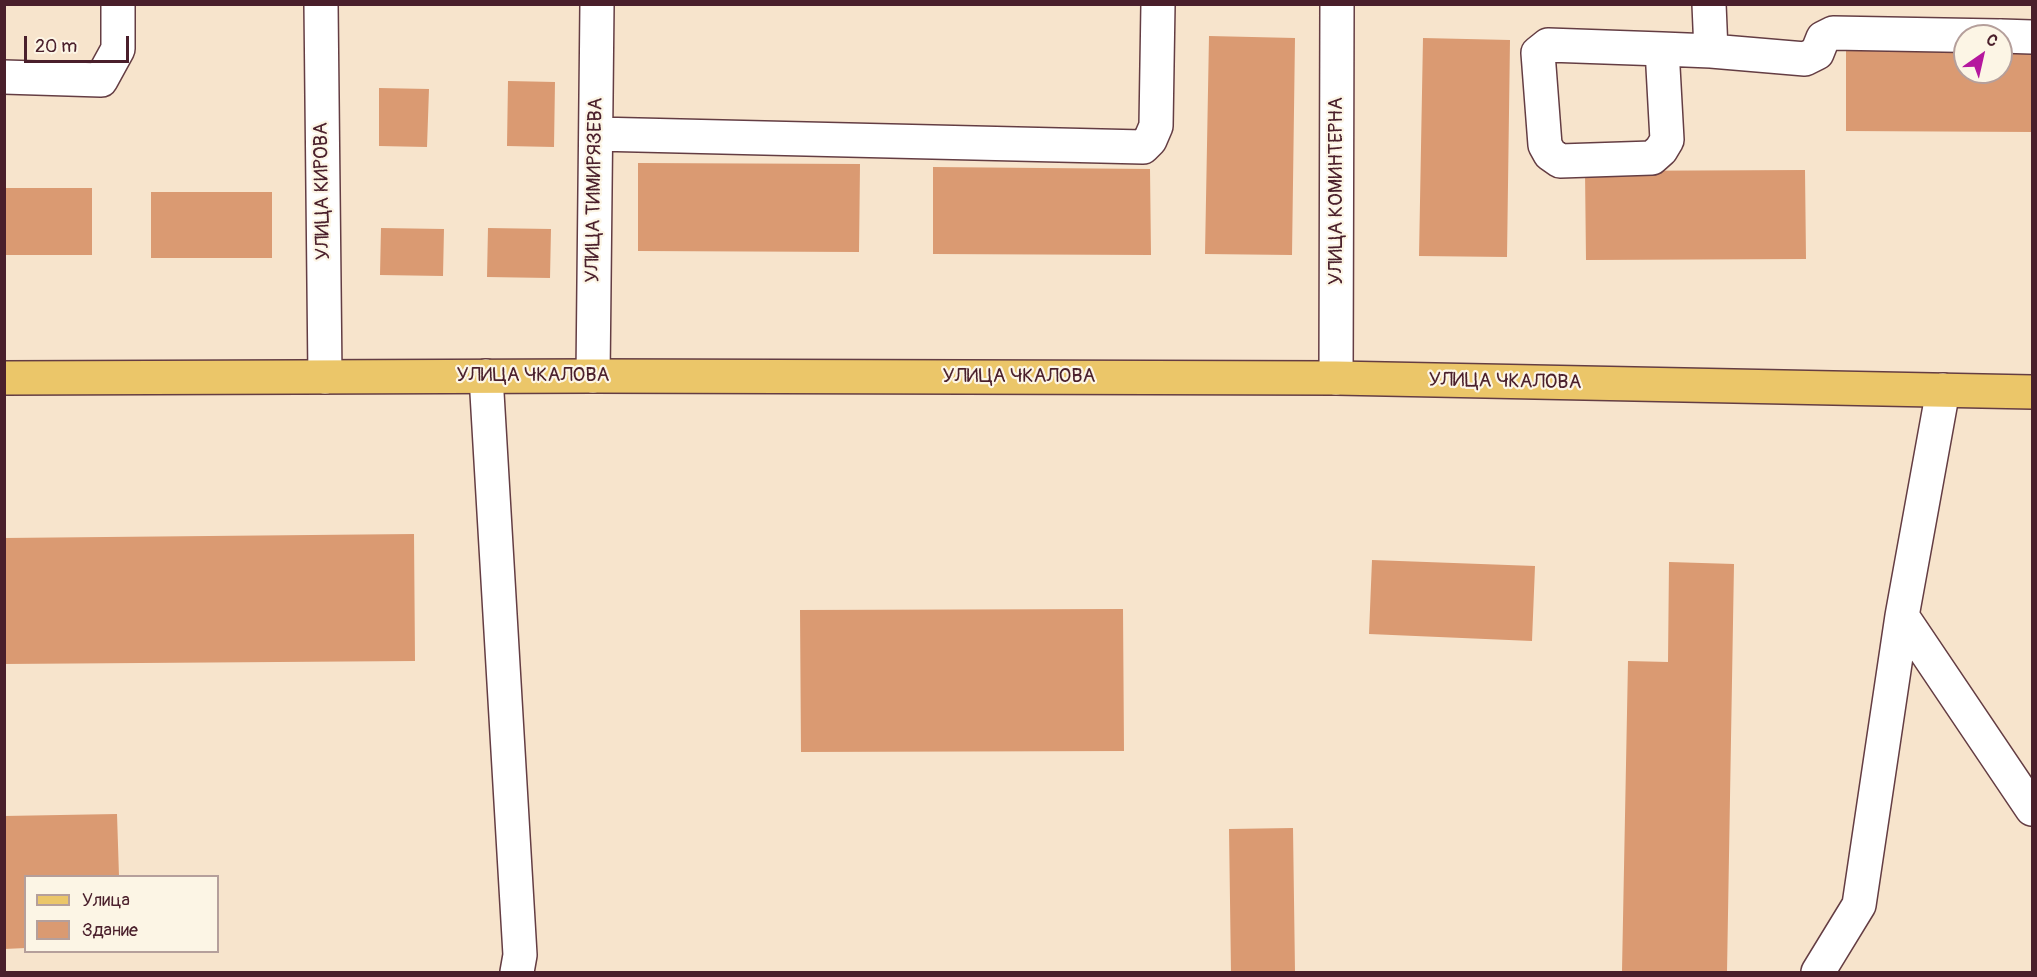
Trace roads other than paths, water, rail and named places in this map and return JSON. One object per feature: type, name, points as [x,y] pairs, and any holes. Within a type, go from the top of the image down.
[{"type":"main road","name":"УЛИЦА ЧКАЛОВА","points":[[4,378],[325,376],[1336,378],[2032,392]]},
{"type":"street","points":[[4,77],[101,80],[118,49],[118,4]]},
{"type":"street","name":"УЛИЦА КИРОВА","points":[[321,4],[325,376]]},
{"type":"street","name":"УЛИЦА ТИМИРЯЗЕВА","points":[[593,376],[597,4]]},
{"type":"street","points":[[596,134],[1143,147],[1150,140],[1157,118],[1158,4]]},
{"type":"street","name":"УЛИЦА КОМИНТЕРНА","points":[[1336,378],[1337,4]]},
{"type":"street","points":[[1709,4],[1711,51]]},
{"type":"street","points":[[1662,49],[1667,140],[1661,150],[1652,158],[1560,161],[1550,154],[1545,145],[1538,53],[1542,47],[1548,45],[1662,49],[1711,51],[1805,59],[1817,53],[1823,38],[1833,33],[1953,35]]},
{"type":"street","points":[[2013,36],[2032,37]]},
{"type":"street","points":[[486,376],[520,955],[517,972]]},
{"type":"street","points":[[1818,972],[1859,905],[1902,616],[1943,390]]},
{"type":"street","points":[[1902,616],[2032,809]]}]
